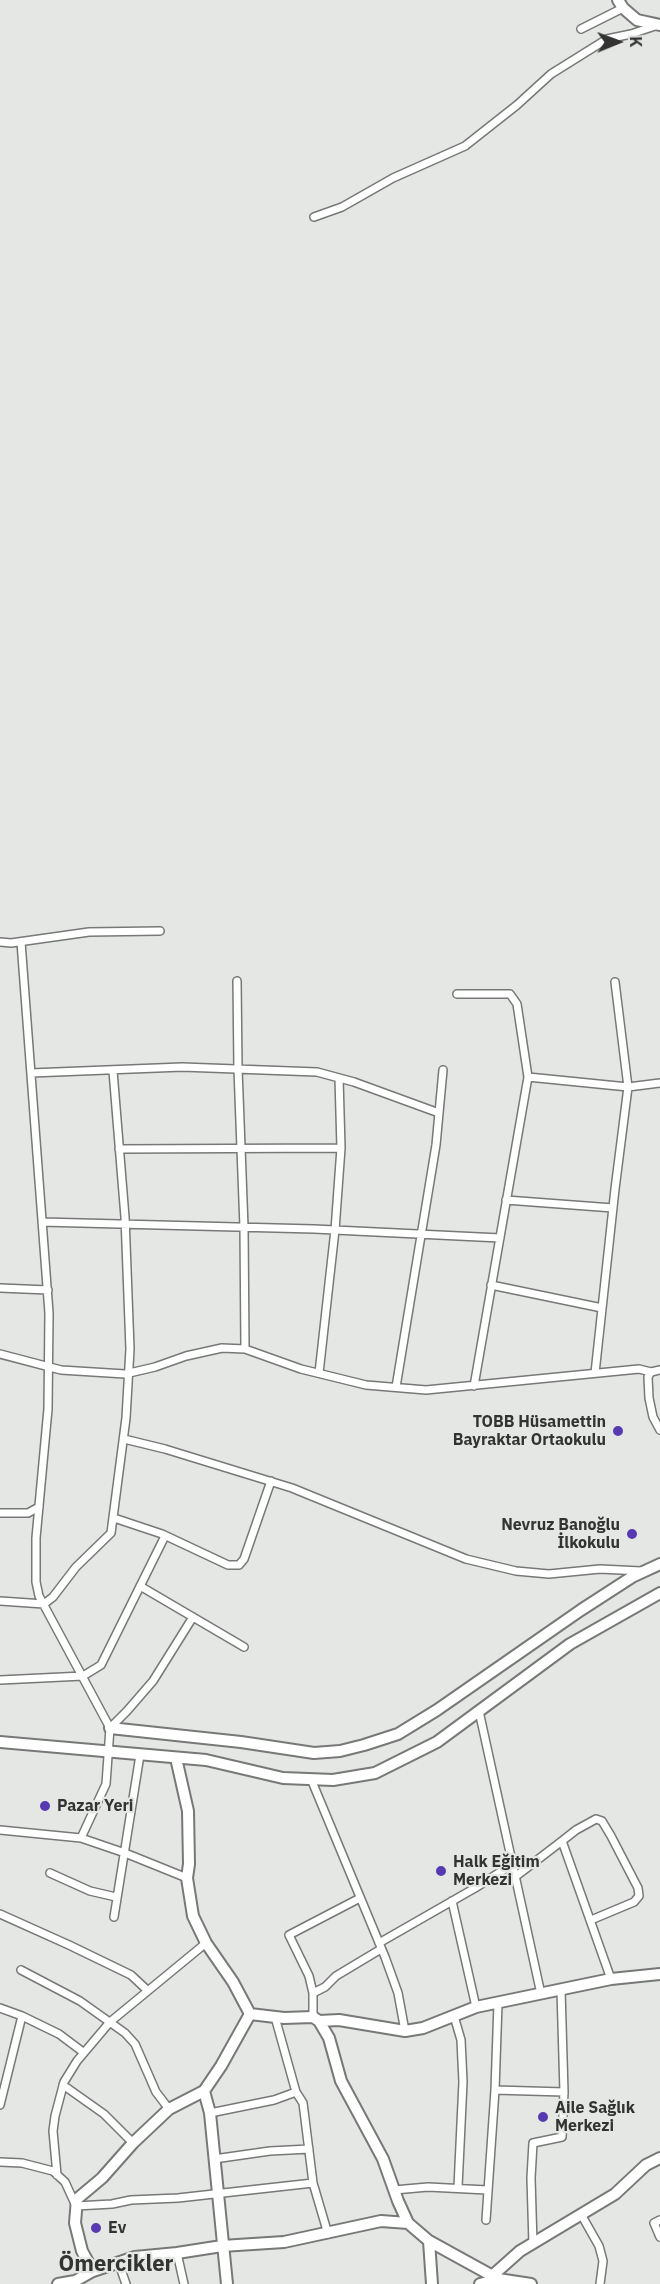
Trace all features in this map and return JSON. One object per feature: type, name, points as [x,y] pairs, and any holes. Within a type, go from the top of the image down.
[{"type":"main road","points":[[620,4],[637,20],[658,25]]},
{"type":"main road","points":[[110,1728],[241,1742],[314,1753],[340,1751],[364,1745],[398,1734],[437,1710],[581,1610],[632,1577],[660,1564]]},
{"type":"main road","points":[[0,1742],[206,1760],[283,1778],[333,1780],[375,1773],[402,1762],[437,1742],[570,1644],[660,1593]]},
{"type":"main road","points":[[176,1758],[189,1811],[187,1878],[193,1916],[250,2014]]},
{"type":"main road","points":[[250,2014],[339,2020],[405,2031],[423,2028],[476,2007],[611,1979],[660,1974]]},
{"type":"main road","points":[[93,2271],[82,2251],[75,2223],[77,2199],[102,2178],[133,2143],[169,2109],[204,2091],[250,2014]]},
{"type":"main road","points":[[316,2019],[329,2038],[341,2081],[383,2159],[408,2223],[429,2241],[495,2277],[531,2284]]},
{"type":"main road","points":[[204,2091],[210,2113],[216,2194],[227,2284]]},
{"type":"main road","points":[[480,2284],[495,2277],[520,2251],[582,2216],[615,2194],[646,2165],[660,2158]]},
{"type":"main road","points":[[58,2284],[75,2282],[93,2271],[135,2257],[222,2246],[284,2242],[381,2221],[408,2223]]},
{"type":"main road","points":[[429,2241],[432,2284]]},
{"type":"street","points":[[581,29],[620,4]]},
{"type":"street","points":[[314,217],[342,207],[393,178],[465,146],[517,105],[551,74],[607,39],[658,25]]},
{"type":"street","points":[[0,942],[21,942],[89,932],[160,931]]},
{"type":"street","points":[[21,942],[48,1290],[50,1366],[39,1507],[36,1582],[39,1596],[110,1728],[106,1784],[81,1838]]},
{"type":"street","points":[[237,981],[237,1069],[244,1227],[245,1349]]},
{"type":"street","points":[[595,1373],[628,1087],[615,982]]},
{"type":"street","points":[[457,994],[510,994],[517,1004],[528,1077],[474,1386]]},
{"type":"street","points":[[31,1073],[182,1067],[317,1072],[439,1113]]},
{"type":"street","points":[[396,1387],[439,1113],[443,1070]]},
{"type":"street","points":[[0,1601],[44,1604],[53,1597],[76,1567],[111,1533],[124,1439],[130,1349],[125,1224],[113,1071]]},
{"type":"street","points":[[528,1077],[628,1087],[660,1083]]},
{"type":"street","points":[[319,1373],[335,1230],[341,1148],[339,1078]]},
{"type":"street","points":[[119,1149],[341,1148]]},
{"type":"street","points":[[506,1200],[613,1208]]},
{"type":"street","points":[[42,1222],[335,1230],[500,1238]]},
{"type":"street","points":[[491,1285],[602,1308]]},
{"type":"street","points":[[0,1288],[48,1290]]},
{"type":"street","points":[[0,1354],[61,1370],[129,1373],[222,1348],[245,1349],[319,1373],[366,1385],[426,1390],[639,1369],[651,1372],[660,1370]]},
{"type":"street","points":[[651,1372],[648,1377],[652,1418],[660,1430]]},
{"type":"street","points":[[124,1439],[271,1481],[466,1558],[516,1571],[549,1574],[600,1569],[644,1572]]},
{"type":"street","points":[[114,1518],[165,1536],[228,1565],[239,1565],[244,1559],[271,1481]]},
{"type":"street","points":[[0,1513],[28,1513],[39,1507]]},
{"type":"street","points":[[0,1680],[83,1676],[101,1665],[165,1536]]},
{"type":"street","points":[[140,1586],[244,1647]]},
{"type":"street","points":[[110,1728],[128,1711],[153,1681],[193,1617]]},
{"type":"street","points":[[479,1711],[542,1994]]},
{"type":"street","points":[[114,1917],[140,1755]]},
{"type":"street","points":[[311,1779],[398,1993],[405,2031]]},
{"type":"street","points":[[515,1877],[586,1824],[596,1820],[602,1821],[638,1888],[639,1896],[634,1902],[591,1920]]},
{"type":"street","points":[[0,1830],[81,1838],[125,1852],[187,1878]]},
{"type":"street","points":[[562,1841],[611,1979]]},
{"type":"street","points":[[314,1993],[380,1946],[513,1864]]},
{"type":"street","points":[[50,1873],[90,1891],[116,1897]]},
{"type":"street","points":[[316,2019],[314,1993],[309,1976],[289,1935],[360,1898]]},
{"type":"street","points":[[452,1901],[476,2007]]},
{"type":"street","points":[[0,1914],[131,1975],[147,1990]]},
{"type":"street","points":[[57,2175],[53,2131],[63,2085],[83,2052],[110,2022],[207,1943]]},
{"type":"street","points":[[21,1970],[80,2001],[125,2033],[135,2044],[156,2092],[169,2109]]},
{"type":"street","points":[[533,2244],[531,2178],[533,2143],[562,2137],[564,2092],[561,1990]]},
{"type":"street","points":[[486,2220],[495,2090],[498,2003]]},
{"type":"street","points":[[0,2007],[59,2034],[83,2052]]},
{"type":"street","points":[[0,2105],[22,2016]]},
{"type":"street","points":[[454,2016],[461,2040],[463,2082],[458,2187]]},
{"type":"street","points":[[275,2017],[296,2092],[303,2103],[314,2183],[328,2234]]},
{"type":"street","points":[[63,2085],[104,2114],[133,2143]]},
{"type":"street","points":[[495,2090],[564,2092]]},
{"type":"street","points":[[210,2113],[274,2100],[296,2092]]},
{"type":"street","points":[[214,2159],[270,2151],[309,2149]]},
{"type":"street","points":[[0,2162],[22,2163],[53,2171],[65,2182],[76,2206],[178,2198],[314,2183]]},
{"type":"street","points":[[394,2190],[458,2187],[487,2190]]},
{"type":"street","points":[[582,2216],[599,2246],[603,2261],[600,2284]]},
{"type":"street","points":[[660,2220],[654,2223],[660,2237]]},
{"type":"street","points":[[177,2253],[184,2284]]},
{"type":"street","points":[[118,2261],[126,2284]]},
{"type":"place","name":"TOBB Hüsamettin Bayraktar Ortaokulu","points":[[618,1431]]},
{"type":"place","name":"Nevruz Banoğlu İlkokulu","points":[[632,1534]]},
{"type":"place","name":"Pazar Yeri","points":[[45,1806]]},
{"type":"place","name":"Halk Eğitim Merkezi","points":[[441,1871]]},
{"type":"place","name":"Aile Sağlık Merkezi","points":[[543,2117]]},
{"type":"place","name":"Ev","points":[[96,2228]]},
{"type":"district","name":"Ömercikler","points":[[116,2265]]}]
